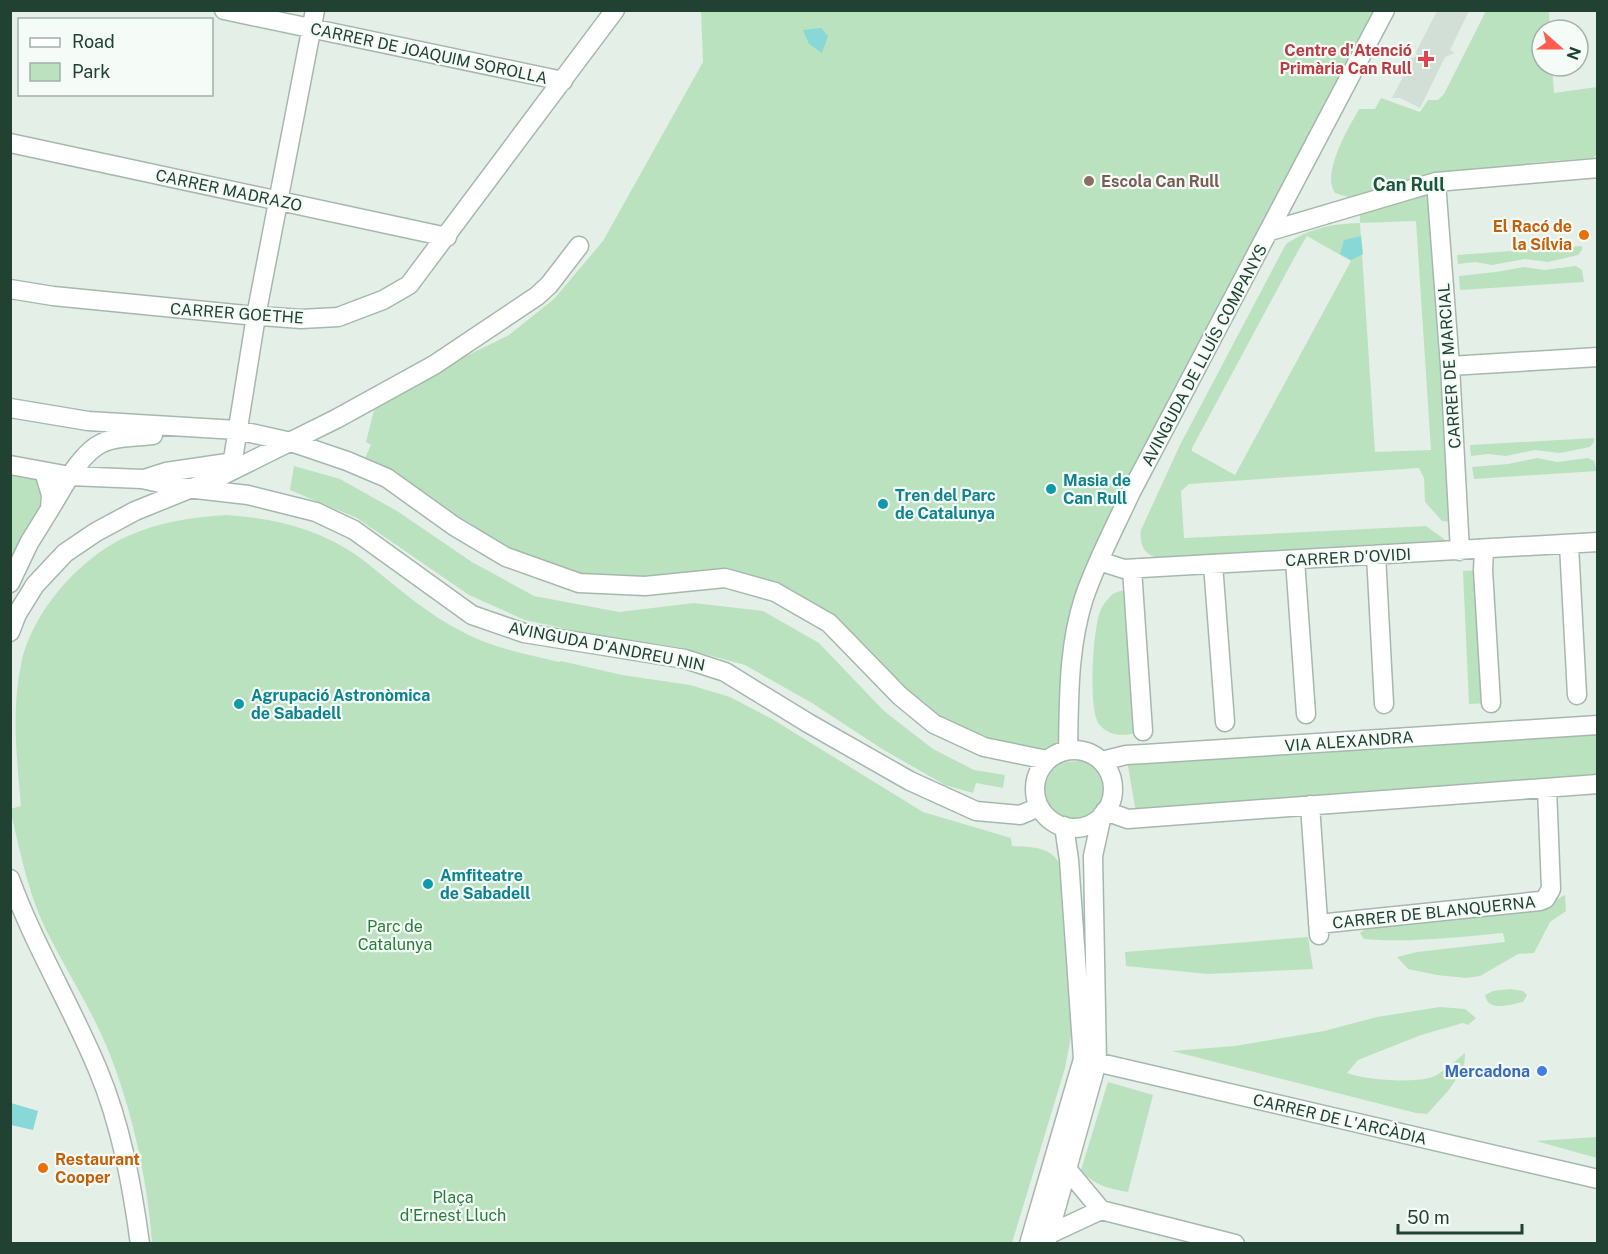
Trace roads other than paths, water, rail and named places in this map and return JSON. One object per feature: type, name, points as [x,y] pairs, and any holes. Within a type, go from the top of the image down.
[{"type":"street","name":"CARRER DE JOAQUIM SOROLLA","points":[[224,10],[563,81]]},
{"type":"street","points":[[219,477],[232,463],[256,316],[315,10]]},
{"type":"street","name":"CARRER GOETHE","points":[[10,289],[52,296],[302,319],[338,317],[382,300],[409,285],[615,10]]},
{"type":"street","name":"AVINGUDA DE LLUÍS COMPANYS","points":[[1068,750],[1073,646],[1084,599],[1099,561],[1131,492],[1385,10]]},
{"type":"street","name":"CARRER MADRAZO","points":[[10,143],[278,201],[443,242]]},
{"type":"street","points":[[1270,231],[1436,182],[1598,168]]},
{"type":"street","name":"CARRER DE MARCIAL","points":[[1436,182],[1450,366],[1460,551]]},
{"type":"street","points":[[10,632],[17,614],[35,585],[65,553],[96,532],[135,511],[195,488],[291,442],[434,365],[527,303],[549,285],[579,246]]},
{"type":"street","points":[[1450,366],[1598,357]]},
{"type":"street","points":[[10,408],[88,421],[237,430],[291,442],[347,460],[387,478],[454,526],[506,557],[579,583],[645,586],[725,578],[775,592],[829,623],[900,696],[934,724],[984,747],[1047,760]]},
{"type":"street","points":[[10,583],[29,543],[70,476],[88,453],[103,442],[187,428]]},
{"type":"street","points":[[10,465],[70,476],[123,480],[142,479],[166,472],[254,460]]},
{"type":"street","points":[[44,472],[51,495],[50,509]]},
{"type":"street","name":"AVINGUDA D'ANDREU NIN","points":[[142,479],[178,487],[248,495],[316,512],[354,530],[472,615],[524,633],[685,659],[725,672],[808,723],[910,781],[976,811],[1020,815],[1039,807]]},
{"type":"street","name":"CARRER D'OVIDI","points":[[1099,561],[1124,569],[1132,569],[1598,542]]},
{"type":"street","points":[[1569,545],[1577,695]]},
{"type":"street","points":[[1484,550],[1483,570],[1491,703]]},
{"type":"street","points":[[1376,555],[1384,704]]},
{"type":"street","points":[[1295,560],[1306,714]]},
{"type":"street","points":[[1213,564],[1225,722]]},
{"type":"street","points":[[1132,569],[1143,731]]},
{"type":"street","name":"VIA ALEXANDRA","points":[[1102,761],[1126,755],[1598,725]]},
{"type":"street","points":[[1048,1239],[1067,1169],[1090,1061],[1093,855],[1103,813],[1112,794],[1112,782],[1102,761],[1086,752],[1068,750],[1057,753],[1047,760],[1039,770],[1035,783],[1035,795],[1039,807],[1046,816],[1054,823],[1064,826],[1085,826],[1103,813],[1128,819],[1598,784]]},
{"type":"street","name":"CARRER DE BLANQUERNA","points":[[1310,805],[1319,930],[1545,899],[1551,889],[1547,788]]},
{"type":"street","points":[[1029,1243],[1090,1061],[1064,826]]},
{"type":"street","points":[[10,879],[24,915],[99,1072],[112,1108],[128,1171],[140,1244]]},
{"type":"street","name":"CARRER DE L'ARCÀDIA","points":[[1090,1061],[1598,1179]]},
{"type":"street","points":[[1067,1169],[1101,1210],[1235,1244]]},
{"type":"street","points":[[1029,1243],[1048,1239],[1101,1210]]},
{"type":"water","points":[[821,28],[828,36],[822,53],[809,44],[803,30]]},
{"type":"water","points":[[1361,236],[1363,254],[1351,260],[1340,254],[1344,240]]},
{"type":"water","points":[[11,1103],[38,1111],[33,1130],[11,1125]]},
{"type":"place","name":"Centre d'Atenció Primària Can Rull","points":[[1426,59]]},
{"type":"place","name":"Escola Can Rull","points":[[1089,181]]},
{"type":"place","name":"El Racó de la Sílvia","points":[[1584,235]]},
{"type":"place","name":"Masia de Can Rull","points":[[1051,489]]},
{"type":"place","name":"Tren del Parc de Catalunya","points":[[883,504]]},
{"type":"place","name":"Agrupació Astronòmica de Sabadell","points":[[239,704]]},
{"type":"place","name":"Amfiteatre de Sabadell","points":[[428,884]]},
{"type":"place","name":"Mercadona","points":[[1542,1071]]},
{"type":"place","name":"Restaurant Cooper","points":[[43,1168]]},
{"type":"district","name":"Can Rull","points":[[1409,185]]},
{"type":"park label","name":"Parc de Catalunya","points":[[395,935]]},
{"type":"park label","name":"Plaça d'Ernest Lluch","points":[[453,1206]]}]
